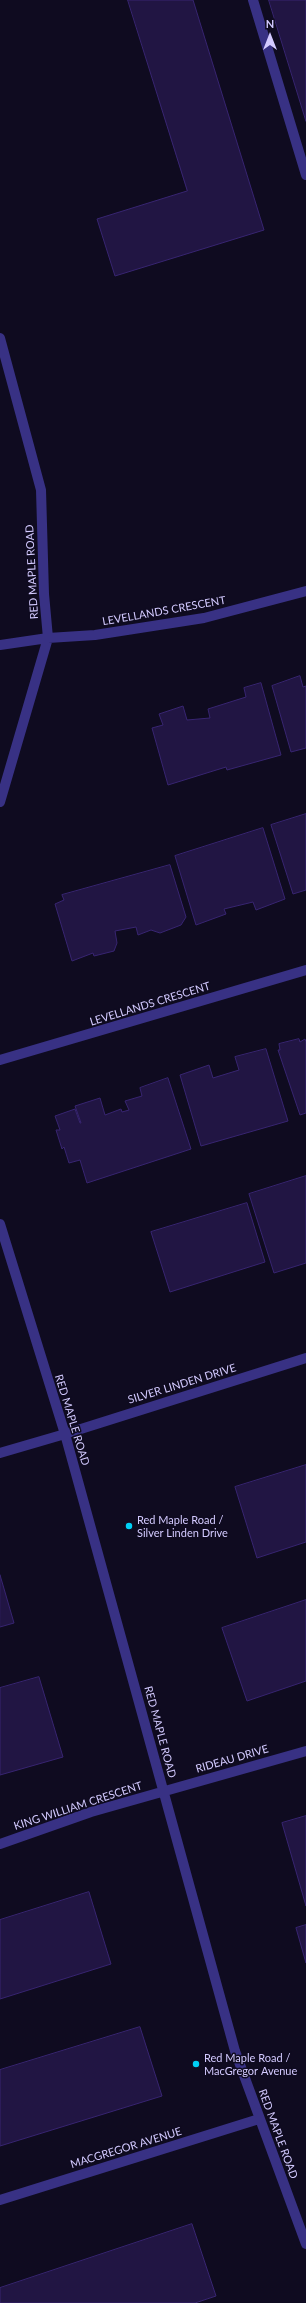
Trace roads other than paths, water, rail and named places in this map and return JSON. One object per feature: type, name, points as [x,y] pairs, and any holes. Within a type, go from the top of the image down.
[{"type":"street","points":[[253,0],[306,175]]},
{"type":"street","name":"RED MAPLE ROAD","points":[[0,338],[41,490],[44,594],[48,638],[0,802]]},
{"type":"street","name":"LEVELLANDS CRESCENT","points":[[0,645],[48,638],[95,635],[204,618],[306,591]]},
{"type":"street","name":"LEVELLANDS CRESCENT","points":[[0,1060],[306,970]]},
{"type":"street","name":"RED MAPLE ROAD","points":[[0,1224],[65,1434],[235,2051],[306,2244]]},
{"type":"street","name":"SILVER LINDEN DRIVE","points":[[0,1453],[306,1358]]},
{"type":"street","name":"RIDEAU DRIVE","points":[[164,1791],[306,1750]]},
{"type":"street","name":"KING WILLIAM CRESCENT","points":[[0,1844],[91,1812],[164,1791]]},
{"type":"street","name":"MACGREGOR AVENUE","points":[[0,2200],[259,2119]]},
{"type":"place","name":"Red Maple Road / Silver Linden Drive","points":[[129,1526]]},
{"type":"place","name":"Red Maple Road / MacGregor Avenue","points":[[196,2064]]}]
